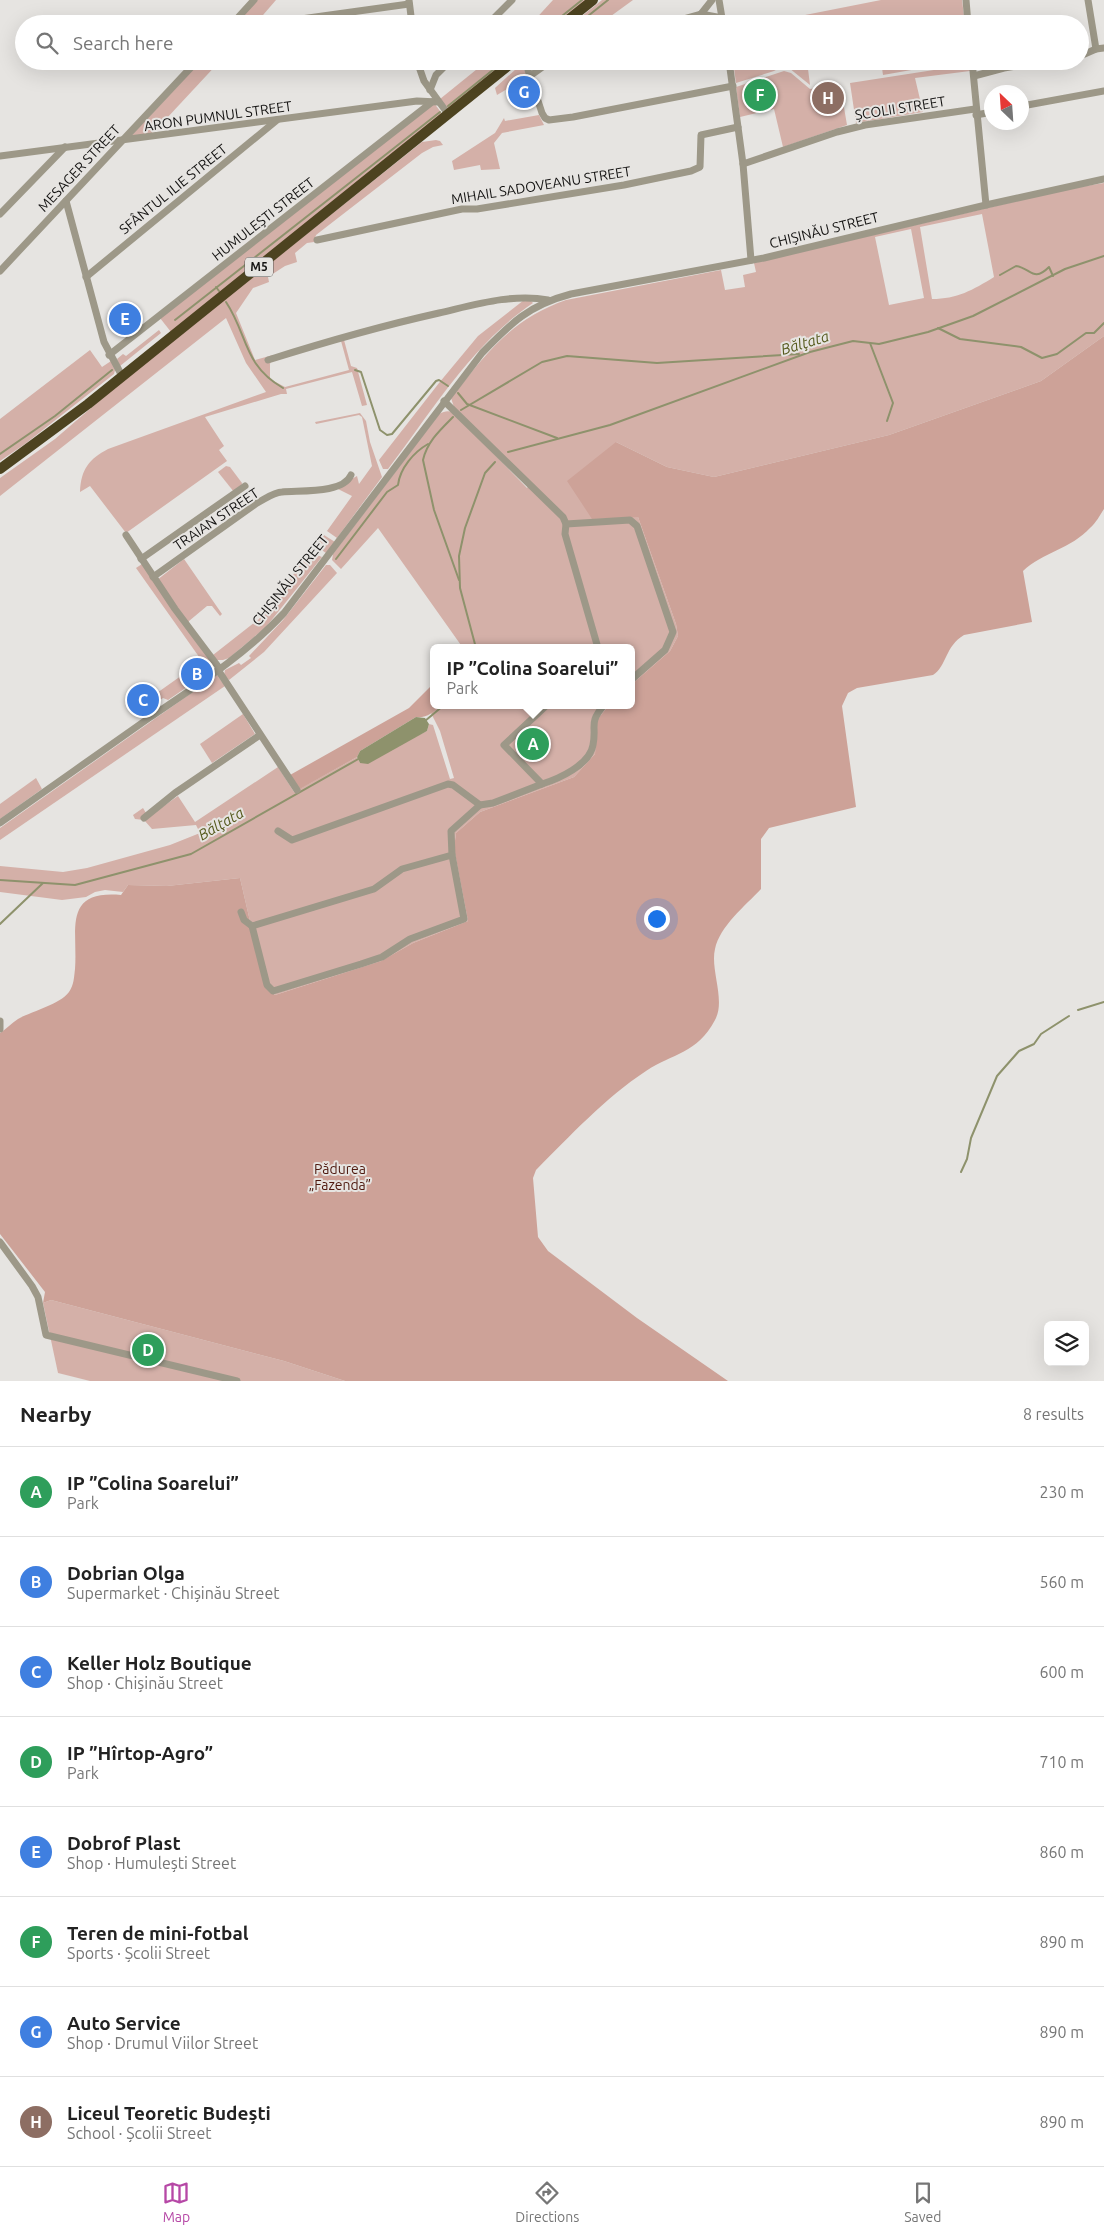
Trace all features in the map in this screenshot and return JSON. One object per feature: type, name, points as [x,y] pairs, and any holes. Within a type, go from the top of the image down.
[{"type":"highway","points":[[574,15],[593,0]]},
{"type":"highway","name":"M5","points":[[0,469],[39,442],[345,199],[503,70]]},
{"type":"street","points":[[240,15],[254,0]]},
{"type":"street","points":[[497,15],[512,0]]},
{"type":"street","points":[[701,14],[712,0]]},
{"type":"street","points":[[719,0],[721,15]]},
{"type":"street","points":[[966,0],[967,15]]},
{"type":"street","points":[[1088,0],[1096,49]]},
{"type":"street","points":[[324,15],[409,2],[411,15]]},
{"type":"street","points":[[697,15],[704,15]]},
{"type":"street","points":[[1089,52],[1104,48]]},
{"type":"street","name":"MESAGER STREET","points":[[0,271],[188,70]]},
{"type":"street","points":[[419,70],[435,102],[448,114]]},
{"type":"street","points":[[430,90],[436,75],[441,70]]},
{"type":"street","points":[[528,70],[542,113],[549,120],[733,86]]},
{"type":"street","points":[[530,76],[538,70]]},
{"type":"street","points":[[730,70],[743,164],[750,260]]},
{"type":"street","points":[[973,70],[986,204]]},
{"type":"street","points":[[974,76],[996,70]]},
{"type":"street","points":[[1029,105],[1104,91]]},
{"type":"street","name":"ARON PUMNUL STREET","points":[[0,156],[403,103],[435,102]]},
{"type":"street","name":"HUMULEȘTI STREET","points":[[109,355],[435,102]]},
{"type":"street","name":"ȘCOLII STREET","points":[[743,164],[852,128],[984,112]]},
{"type":"street","name":"SFÂNTUL ILIE STREET","points":[[86,277],[277,120]]},
{"type":"street","name":"MIHAIL SADOVEANU STREET","points":[[317,240],[462,209],[477,209],[624,185],[691,171],[700,167],[701,135],[738,127]]},
{"type":"street","points":[[0,214],[65,147]]},
{"type":"street","name":"CHIȘINĂU STREET","points":[[0,823],[250,646],[284,613],[482,353],[504,330],[535,306],[549,300],[750,260],[986,204],[1104,179]]},
{"type":"street","points":[[66,201],[99,327],[109,355],[122,376]]},
{"type":"street","name":"CHIȘINĂU STREET","points":[[268,360],[342,336],[462,308],[522,298],[549,300]]},
{"type":"street","points":[[444,401],[563,517],[566,524],[565,534],[597,644]]},
{"type":"street","name":"TRAIAN STREET","points":[[153,577],[257,503],[276,494],[318,490],[342,484],[351,475]]},
{"type":"street","name":"TRAIAN STREET","points":[[142,559],[246,486]]},
{"type":"street","points":[[566,524],[630,520],[637,526],[673,632],[665,650],[635,676]]},
{"type":"street","points":[[126,535],[153,577],[219,669],[297,790]]},
{"type":"street","points":[[542,784],[504,745],[543,709]]},
{"type":"street","points":[[241,912],[244,920],[252,926],[267,985],[272,991],[361,964],[382,956],[410,939],[464,919],[450,843],[451,831],[480,805],[502,800],[564,777],[576,768],[591,751],[594,718],[601,709]]},
{"type":"street","points":[[144,818],[175,793],[260,735]]},
{"type":"street","points":[[278,831],[292,840],[448,784],[453,785],[480,805]]},
{"type":"street","points":[[252,926],[374,889],[402,870],[452,855]]},
{"type":"street","points":[[0,1021],[0,1029]]},
{"type":"street","points":[[0,1242],[38,1297],[46,1335],[237,1381]]},
{"type":"shaded area","points":[[257,0],[276,0],[263,15],[243,15]]},
{"type":"shaded area","points":[[553,0],[588,0],[569,15],[539,15]]},
{"type":"shaded area","points":[[602,0],[633,0],[612,15],[583,15]]},
{"type":"shaded area","points":[[881,0],[962,0],[964,15],[805,15]]},
{"type":"shaded area","points":[[193,70],[212,70],[153,133],[129,138]]},
{"type":"shaded area","points":[[476,70],[499,70],[449,110],[440,99]]},
{"type":"shaded area","points":[[515,70],[524,70],[527,77],[497,95],[495,88]]},
{"type":"shaded area","points":[[734,70],[776,70],[774,71],[736,83]]},
{"type":"shaded area","points":[[791,70],[808,70],[810,85]]},
{"type":"shaded area","points":[[882,70],[911,70],[883,75]]},
{"type":"shaded area","points":[[934,70],[970,70],[915,78],[923,112],[856,123],[850,83]]},
{"type":"shaded area","points":[[784,71],[791,73],[810,89],[840,84],[847,125],[783,147],[774,109],[740,117],[736,87]]},
{"type":"shaded area","points":[[434,103],[443,115],[171,332],[160,318]]},
{"type":"shaded area","points":[[539,115],[544,125],[502,133],[494,143],[500,169],[481,170],[480,165],[454,170],[452,161],[495,133],[504,118],[505,121]]},
{"type":"shaded area","points":[[440,141],[443,145],[433,147],[422,153],[316,235],[314,242],[307,243],[295,253],[297,262],[285,266],[268,277],[269,282],[253,288],[236,313],[255,360],[273,355],[270,364],[270,379],[285,387],[349,370],[341,341],[344,340],[351,366],[357,368],[367,405],[362,406],[352,372],[286,389],[287,394],[281,394],[205,417],[224,446],[219,450],[227,461],[126,533],[90,486],[80,492],[84,471],[91,461],[108,449],[266,392],[246,363],[226,318],[0,496],[0,478],[55,439],[120,383],[422,142]]},
{"type":"shaded area","points":[[1104,183],[1104,336],[1041,381],[889,435],[714,477],[667,467],[616,442],[627,517],[638,517],[676,624],[678,636],[670,651],[635,681],[635,644],[460,644],[378,528],[341,569],[332,560],[333,554],[439,414],[444,412],[448,411],[457,416],[527,488],[531,483],[454,407],[451,398],[488,352],[529,317],[566,300],[721,270],[725,290],[745,287],[743,275],[756,272],[754,263],[1068,189]],"holes":[[[982,214],[994,277],[964,293],[941,299],[932,299],[920,227]],[[911,229],[924,298],[889,305],[875,237]]]},
{"type":"shaded area","points":[[524,300],[533,303],[491,338],[472,358],[388,469],[383,469],[379,460],[478,336]]},
{"type":"shaded area","points":[[159,330],[161,333],[120,366],[117,359],[123,354],[126,356]]},
{"type":"shaded area","points":[[90,350],[102,367],[111,361],[115,370],[114,374],[25,444],[0,461],[0,419]]},
{"type":"shaded area","points":[[360,413],[366,421],[370,442],[382,477],[337,538],[327,531],[352,496],[336,488],[357,476],[359,484],[372,466],[362,417],[359,415],[316,424],[315,422]]},
{"type":"shaded area","points":[[226,466],[230,467],[242,483],[241,487],[234,492],[218,472]]},
{"type":"shaded area","points":[[324,535],[335,542],[326,553],[316,546]]},
{"type":"shaded area","points":[[317,555],[322,557],[266,627],[229,658],[216,660],[213,655],[259,619],[305,559],[311,563]]},
{"type":"shaded area","points":[[184,559],[222,614],[220,616],[212,606],[207,606],[188,624],[157,580]]},
{"type":"shaded area","points":[[142,564],[213,664],[212,670],[168,700],[163,698],[144,711],[140,705],[202,661],[136,568]]},
{"type":"shaded area","points":[[326,565],[330,565],[337,573],[264,652],[229,680],[224,675],[225,670],[239,663],[241,665],[251,658],[249,656],[283,620]]},
{"type":"shaded area","points":[[217,675],[225,686],[0,840],[0,828]]},
{"type":"shaded area","points":[[436,709],[606,709],[597,720],[595,754],[574,777],[480,812],[456,833],[454,848],[468,921],[413,943],[381,961],[275,995],[265,986],[240,878],[167,886],[128,885],[123,892],[105,890],[95,892],[86,897],[62,900],[0,892],[0,866],[63,872],[87,868],[170,845],[200,833],[196,825],[152,829],[144,820],[178,796],[195,822],[278,767],[294,792],[357,757],[360,763],[427,731],[429,724],[433,725],[450,779],[454,778],[440,731],[431,713]]},
{"type":"shaded area","points":[[243,714],[255,734],[212,763],[200,744]]},
{"type":"shaded area","points":[[416,717],[425,718],[429,724],[427,731],[368,764],[360,763],[357,757],[360,751]]},
{"type":"shaded area","points":[[36,778],[42,789],[0,819],[0,804]]},
{"type":"shaded area","points":[[143,808],[146,813],[144,820],[135,819],[133,815]]},
{"type":"shaded area","points":[[51,1300],[284,1361],[345,1381],[90,1381],[58,1373],[43,1303]]},
{"type":"green space","name":"Pădurea „Fazenda”","points":[[1104,336],[1104,509],[1094,524],[1083,535],[1023,571],[1032,622],[964,635],[953,645],[938,671],[933,675],[857,688],[848,693],[842,706],[856,807],[769,828],[761,839],[761,889],[728,924],[722,932],[715,949],[714,966],[719,1003],[715,1020],[708,1031],[700,1040],[684,1052],[646,1071],[616,1093],[536,1170],[533,1178],[538,1237],[548,1251],[637,1318],[728,1381],[345,1381],[284,1361],[51,1300],[43,1303],[45,1292],[0,1234],[0,1033],[18,1019],[59,1001],[69,992],[72,987],[75,969],[75,927],[81,906],[89,899],[102,895],[121,895],[128,885],[167,886],[240,878],[265,986],[275,995],[381,961],[413,943],[468,921],[454,848],[456,833],[480,812],[574,777],[595,754],[597,720],[606,709],[635,709],[635,681],[670,651],[678,636],[676,624],[638,517],[592,519],[567,481],[616,442],[667,467],[714,477],[889,435],[1041,381]]},
{"type":"green space","points":[[430,687],[430,709],[436,709],[430,714],[416,717],[360,751],[357,757],[300,789],[290,775],[409,708]]},
{"type":"waterway","points":[[563,15],[582,0]]},
{"type":"waterway","points":[[589,15],[608,0]]},
{"type":"waterway","points":[[448,106],[493,70]]},
{"type":"waterway","points":[[175,320],[440,112]]},
{"type":"waterway","name":"Bălţata","points":[[508,452],[610,425],[810,352],[853,341],[879,344],[928,332],[973,316],[1065,269],[1104,256]]},
{"type":"waterway","points":[[1000,275],[1016,266],[1035,274],[1044,272],[1049,267],[1053,276]]},
{"type":"waterway","points":[[216,287],[219,291]]},
{"type":"waterway","points":[[226,302],[260,370],[283,388]]},
{"type":"waterway","points":[[938,328],[960,339],[1021,347],[1042,358],[1057,354],[1086,333],[1094,333],[1104,323]]},
{"type":"waterway","points":[[870,343],[893,403],[887,421]]},
{"type":"waterway","points":[[461,410],[542,362],[567,356],[657,363],[799,354]]},
{"type":"waterway","points":[[0,454],[55,416],[112,370]]},
{"type":"waterway","points":[[355,370],[361,372],[380,430],[387,435],[392,434],[436,381],[439,380],[448,386]]},
{"type":"waterway","points":[[458,393],[467,404],[557,438]]},
{"type":"waterway","points":[[453,417],[431,442],[423,460],[434,510],[459,580]]},
{"type":"waterway","points":[[336,559],[387,492],[398,485],[408,461],[428,444]]},
{"type":"waterway","name":"Bălţata","points":[[475,644],[460,588],[459,556],[465,528],[485,473],[495,462]]},
{"type":"waterway","name":"Bălţata","points":[[425,721],[439,709]]},
{"type":"waterway","name":"Bălţata","points":[[0,880],[75,885],[191,854],[360,758]]},
{"type":"waterway","name":"Bălţata","points":[[0,924],[43,883]]},
{"type":"waterway","points":[[1078,1010],[1104,1002]]},
{"type":"waterway","points":[[961,1172],[967,1159],[971,1138],[997,1076],[1019,1051],[1034,1044],[1041,1034],[1069,1016]]},
{"type":"place","name":"Auto Service","points":[[524,92]]},
{"type":"place","name":"Teren de mini-fotbal","points":[[760,95]]},
{"type":"place","name":"Liceul Teoretic Budești","points":[[828,98]]},
{"type":"place","name":"Dobrof Plast","points":[[125,319]]},
{"type":"place","name":"Dobrian Olga","points":[[197,674]]},
{"type":"place","name":"Keller Holz Boutique","points":[[143,700]]},
{"type":"place","name":"IP ”Colina Soarelui”","points":[[533,744]]},
{"type":"place","name":"IP ”Hîrtop-Agro”","points":[[148,1350]]}]
